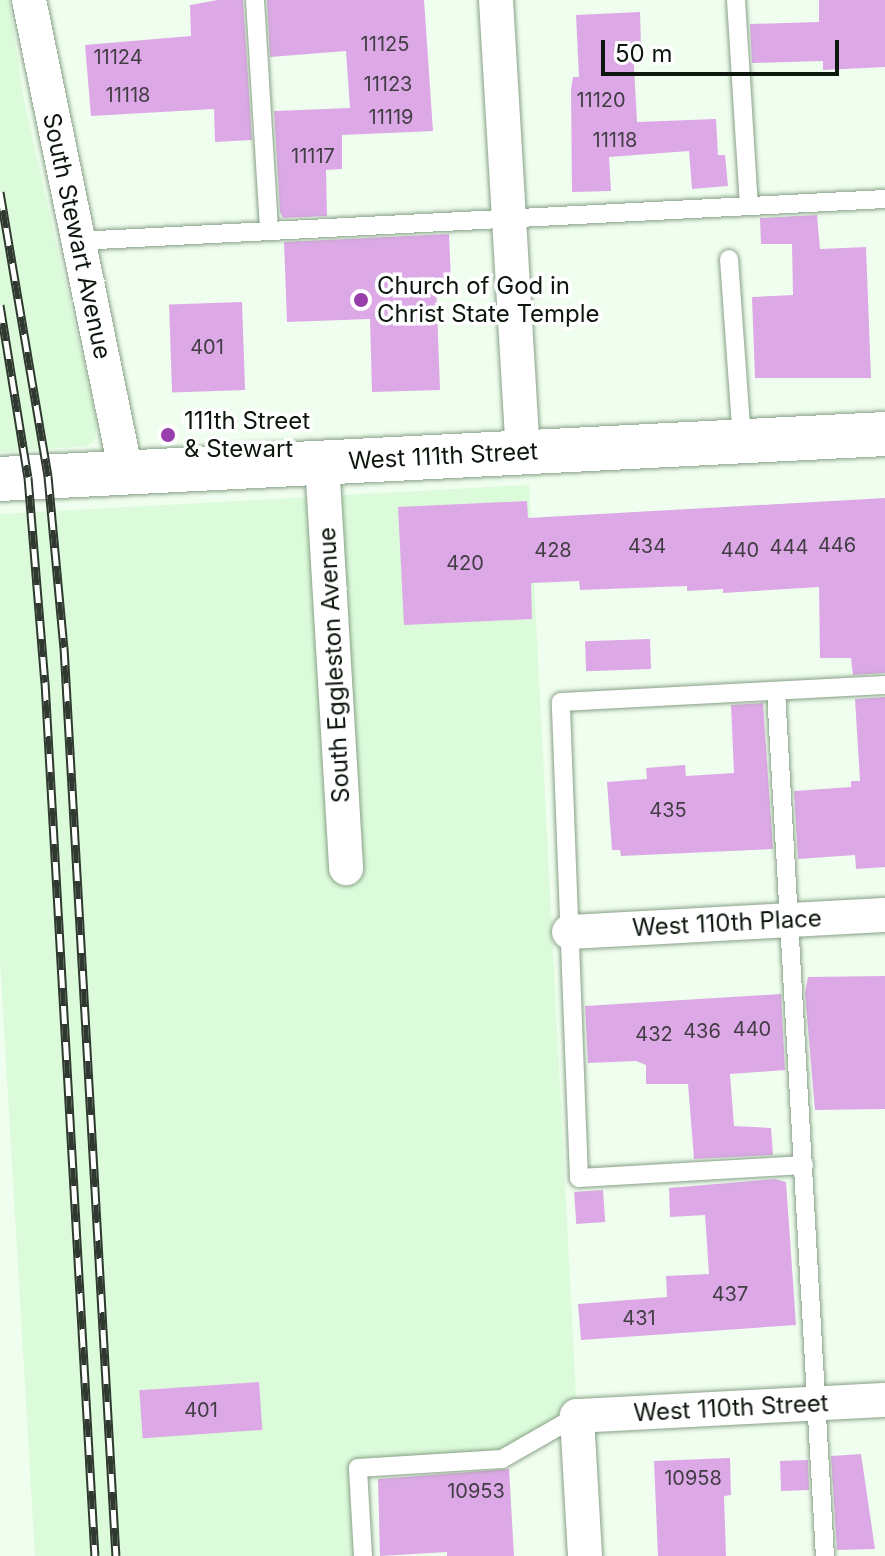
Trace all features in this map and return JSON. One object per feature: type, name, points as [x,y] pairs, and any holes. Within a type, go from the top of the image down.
[{"type":"main road","name":"West 111th Street","points":[[0,479],[885,434]]},
{"type":"street","name":"South Stewart Avenue","points":[[29,0],[126,472]]},
{"type":"street","points":[[496,0],[523,452]]},
{"type":"street","name":"South Eggleston Avenue","points":[[322,462],[346,868]]},
{"type":"street","name":"West 110th Place","points":[[569,932],[885,915]]},
{"type":"street","name":"West 110th Street","points":[[577,1416],[885,1400]]},
{"type":"street","points":[[577,1416],[585,1556]]},
{"type":"lane","points":[[255,0],[269,231]]},
{"type":"lane","points":[[736,0],[749,206]]},
{"type":"lane","points":[[78,241],[885,199]]},
{"type":"lane","points":[[729,259],[742,441]]},
{"type":"lane","points":[[804,1165],[579,1178],[561,702],[885,685]]},
{"type":"lane","points":[[776,691],[825,1556]]},
{"type":"lane","points":[[363,1556],[358,1468],[502,1459],[577,1416]]},
{"type":"shaded area","points":[[0,0],[9,0],[24,101],[97,422],[95,440],[87,446],[0,452]]},
{"type":"shaded area","points":[[529,485],[577,1416],[502,1459],[358,1468],[363,1556],[35,1556],[0,960],[0,514]]},
{"type":"building","points":[[243,0],[252,140],[215,142],[214,109],[91,116],[85,45],[191,36],[190,5]]},
{"type":"building","points":[[267,0],[424,0],[433,131],[342,135],[342,169],[326,170],[327,216],[283,218],[280,212],[274,111],[350,108],[346,51],[270,57]]},
{"type":"building","points":[[819,0],[885,0],[885,67],[823,70],[823,61],[752,63],[750,24],[819,22]]},
{"type":"building","points":[[640,12],[641,48],[633,48],[637,122],[716,119],[718,155],[725,155],[728,186],[692,189],[689,151],[609,157],[611,191],[572,192],[571,89],[573,77],[579,77],[576,15]]},
{"type":"building","points":[[817,215],[820,249],[866,247],[871,378],[755,378],[752,297],[793,295],[792,244],[761,244],[760,218]]},
{"type":"building","name":"Church of God in Christ State Temple","points":[[449,234],[451,281],[436,281],[440,390],[372,392],[370,319],[287,322],[284,242]]},
{"type":"building","points":[[242,302],[245,390],[172,392],[169,305]]},
{"type":"building","points":[[885,498],[885,673],[853,675],[851,658],[820,658],[819,587],[723,593],[723,589],[687,591],[687,586],[580,590],[579,581],[531,583],[532,619],[404,625],[398,507],[527,501],[528,518]]},
{"type":"building","points":[[650,639],[651,669],[586,671],[585,641]]},
{"type":"building","points":[[885,697],[885,867],[856,869],[855,855],[798,859],[794,791],[851,787],[851,781],[860,781],[855,699]]},
{"type":"building","points":[[763,703],[773,849],[621,856],[620,850],[612,850],[607,782],[647,779],[646,768],[685,765],[686,776],[734,773],[731,705]]},
{"type":"building","points":[[885,976],[885,1109],[815,1110],[805,993],[808,977]]},
{"type":"building","points":[[781,994],[785,1070],[730,1074],[734,1126],[771,1128],[773,1155],[694,1159],[688,1084],[646,1084],[646,1065],[636,1061],[588,1063],[585,1006]]},
{"type":"building","points":[[775,1179],[786,1182],[796,1325],[581,1340],[578,1304],[667,1297],[666,1276],[709,1274],[705,1215],[670,1217],[669,1188]]},
{"type":"building","points":[[603,1190],[605,1222],[576,1224],[574,1192]]},
{"type":"building","points":[[259,1382],[262,1430],[143,1438],[139,1390]]},
{"type":"building","points":[[861,1454],[875,1549],[837,1550],[831,1456]]},
{"type":"building","points":[[730,1458],[731,1495],[724,1496],[726,1556],[658,1556],[654,1461]]},
{"type":"building","points":[[808,1460],[809,1490],[781,1491],[780,1461]]},
{"type":"building","points":[[509,1469],[514,1556],[447,1556],[447,1552],[380,1556],[378,1479]]},
{"type":"railway","points":[[0,192],[48,476],[64,647],[116,1556]]},
{"type":"railway","points":[[0,305],[28,477],[45,682],[95,1556]]},
{"type":"place","name":"Church of God in Christ State Temple","points":[[361,300]]},
{"type":"place","name":"111th Street & Stewart","points":[[168,435]]}]
